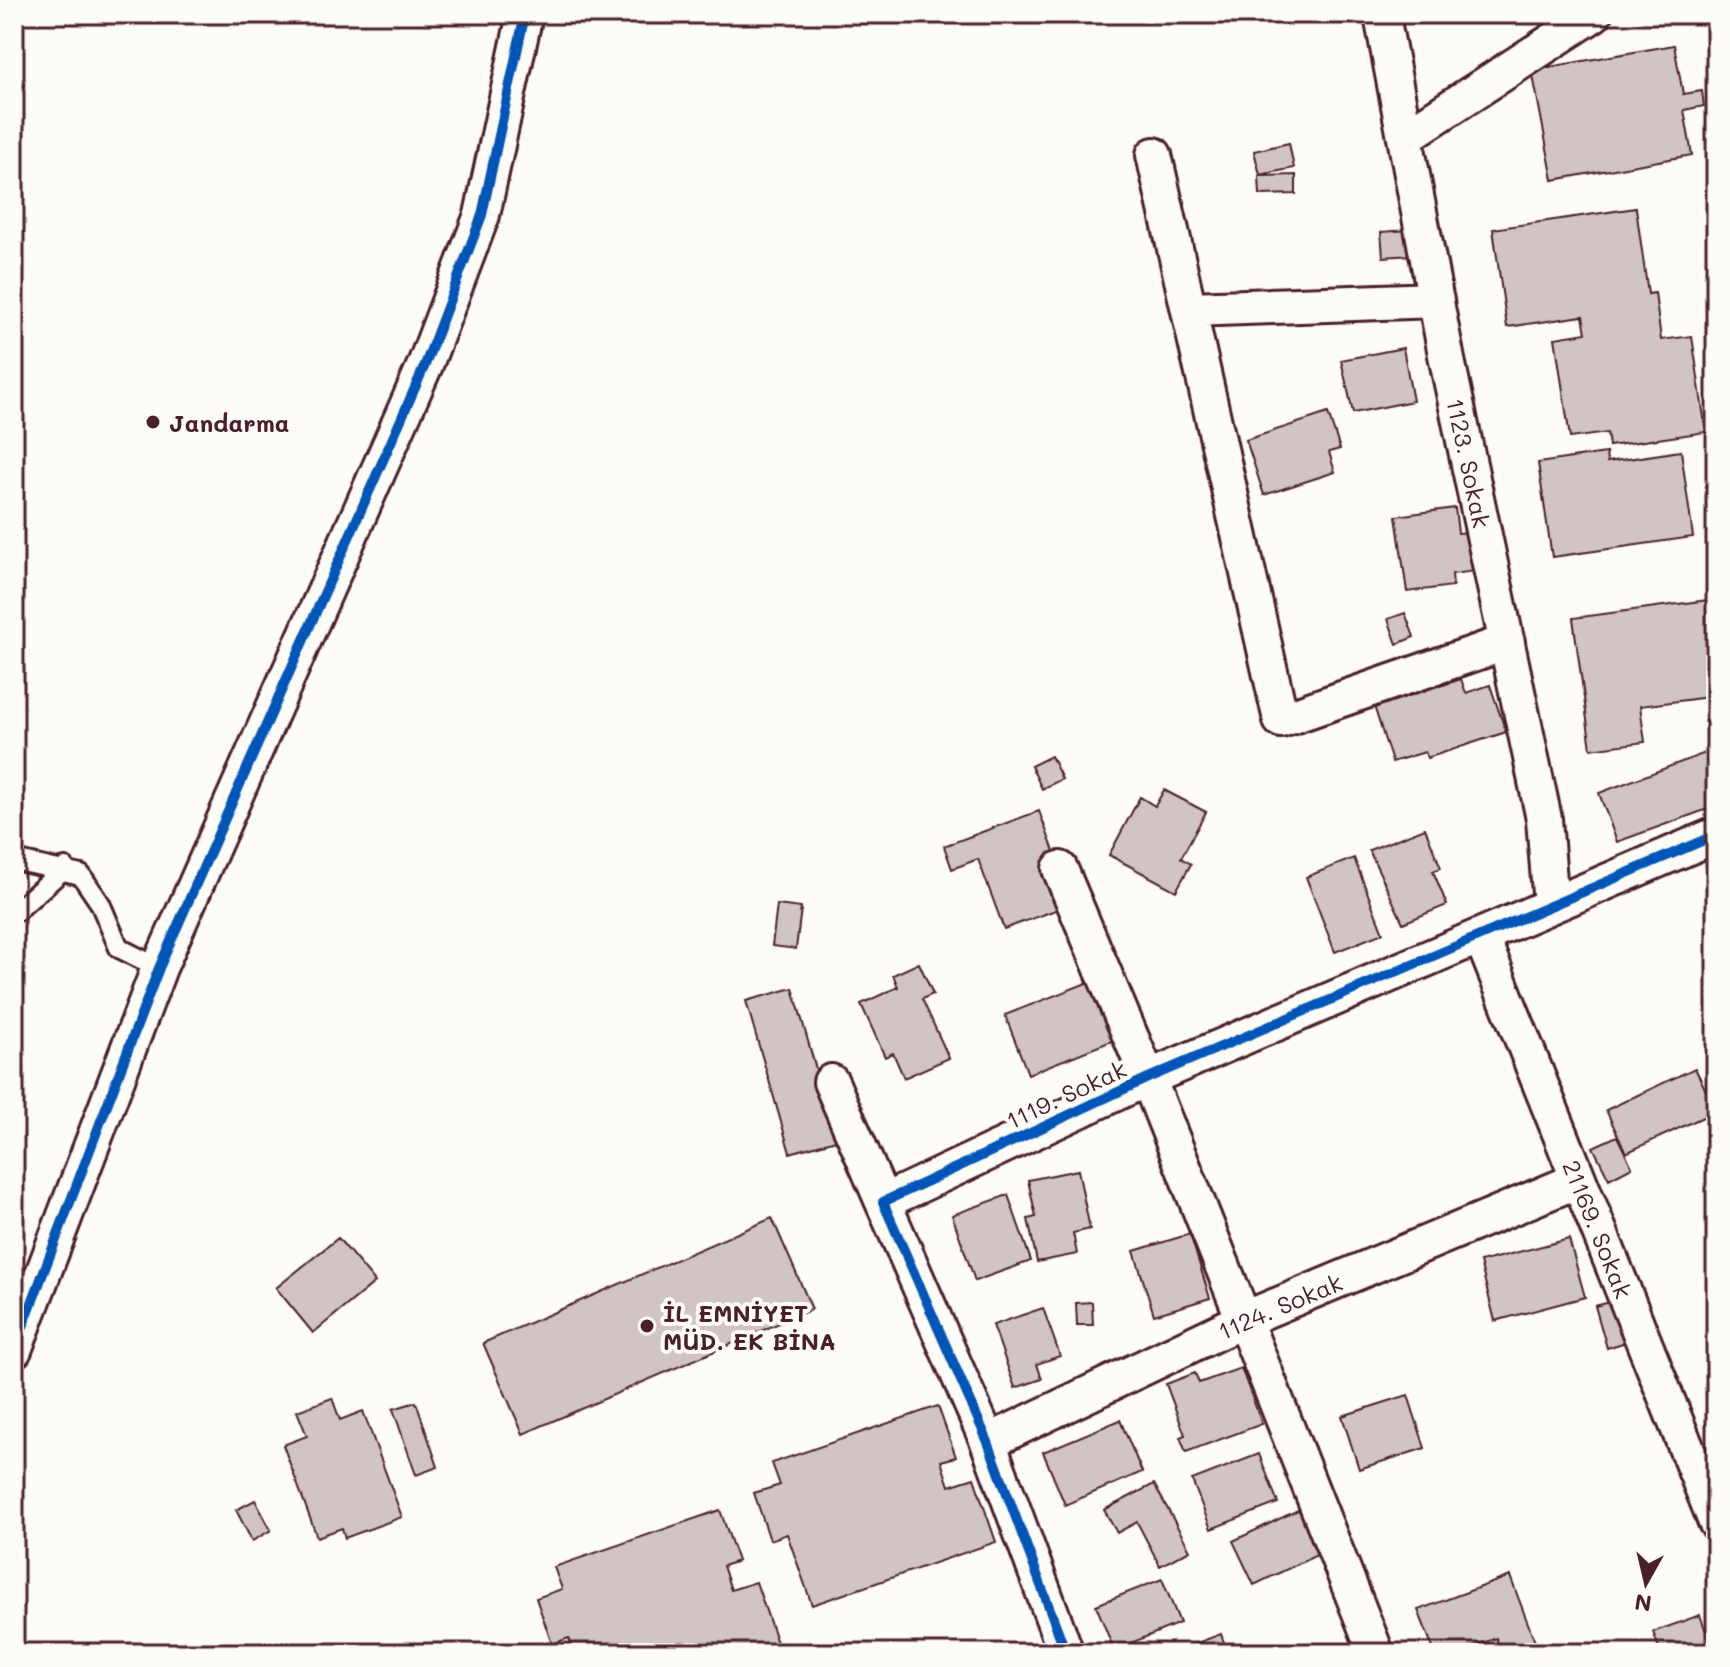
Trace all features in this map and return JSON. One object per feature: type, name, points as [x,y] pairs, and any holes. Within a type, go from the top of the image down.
[{"type":"street","points":[[14,1350],[159,968],[425,365],[482,215],[525,14]]},
{"type":"street","points":[[1405,137],[1594,14]]},
{"type":"street","name":"1123. Sokak","points":[[1383,21],[1436,300],[1544,819],[1551,905]]},
{"type":"street","points":[[1154,155],[1281,720],[1507,642]]},
{"type":"street","points":[[1189,309],[1436,300]]},
{"type":"street","name":"1119. Sokak","points":[[883,1202],[1148,1078],[1716,835]]},
{"type":"street","points":[[1060,869],[1148,1078],[1376,1653]]},
{"type":"street","name":"21169. Sokak","points":[[1481,936],[1716,1522]]},
{"type":"street","points":[[831,1082],[988,1442],[1066,1653]]},
{"type":"street","name":"1124. Sokak","points":[[988,1442],[1245,1319],[1578,1180]]},
{"type":"lane","points":[[14,860],[65,868],[81,875],[100,903],[119,948],[159,968]]},
{"type":"lane","points":[[14,913],[65,868]]},
{"type":"building","points":[[1674,45],[1683,94],[1702,91],[1704,106],[1684,110],[1692,155],[1553,180],[1532,70]]},
{"type":"building","points":[[1289,143],[1294,168],[1260,175],[1254,151]]},
{"type":"building","points":[[1296,175],[1296,194],[1260,195],[1259,176]]},
{"type":"building","points":[[1636,208],[1648,294],[1655,293],[1661,340],[1692,336],[1706,432],[1609,446],[1607,433],[1570,438],[1555,338],[1586,333],[1583,316],[1507,327],[1493,229]]},
{"type":"building","points":[[1410,230],[1412,255],[1383,257],[1381,232]]},
{"type":"building","points":[[1403,348],[1413,401],[1353,413],[1341,360]]},
{"type":"building","points":[[1328,413],[1340,449],[1329,452],[1335,472],[1264,495],[1246,440]]},
{"type":"building","points":[[1681,451],[1693,537],[1552,557],[1538,463],[1606,453],[1607,462]]},
{"type":"building","points":[[1455,508],[1458,533],[1471,532],[1476,571],[1452,574],[1453,586],[1407,592],[1396,516]]},
{"type":"building","points":[[1716,599],[1716,696],[1640,706],[1645,742],[1591,749],[1573,618]]},
{"type":"building","points":[[1405,613],[1414,637],[1397,644],[1388,619]]},
{"type":"building","points":[[1461,679],[1466,693],[1490,685],[1506,732],[1427,758],[1425,752],[1392,762],[1373,703],[1438,681],[1440,686]]},
{"type":"building","points":[[1708,752],[1716,775],[1716,806],[1617,842],[1599,793]]},
{"type":"building","points":[[1051,756],[1062,779],[1042,789],[1031,766]]},
{"type":"building","points":[[1164,790],[1206,812],[1181,858],[1191,864],[1176,891],[1109,855],[1140,797],[1155,806]]},
{"type":"building","points":[[1039,811],[1058,862],[1064,907],[1004,929],[978,859],[952,869],[944,846]]},
{"type":"building","points":[[1425,828],[1441,868],[1433,871],[1447,905],[1403,923],[1369,850]]},
{"type":"building","points":[[1354,858],[1383,933],[1335,952],[1306,877]]},
{"type":"building","points":[[777,905],[801,908],[796,949],[772,946]]},
{"type":"building","points":[[919,963],[933,994],[922,999],[949,1058],[904,1078],[893,1053],[885,1057],[861,1004],[898,987],[893,975]]},
{"type":"building","points":[[1094,980],[1117,1039],[1028,1074],[1005,1015]]},
{"type":"building","points":[[793,988],[836,1140],[790,1153],[746,1001]]},
{"type":"building","points":[[1695,1068],[1716,1111],[1626,1153],[1606,1110]]},
{"type":"building","points":[[1617,1136],[1632,1167],[1609,1179],[1593,1147]]},
{"type":"building","points":[[1078,1170],[1090,1229],[1073,1233],[1077,1254],[1037,1262],[1028,1219],[1036,1217],[1028,1180]]},
{"type":"building","points":[[1008,1195],[1031,1261],[975,1281],[952,1215]]},
{"type":"building","name":"İL EMNİYET MÜD. EK BİNA","points":[[772,1218],[812,1309],[523,1434],[483,1343]]},
{"type":"building","points":[[1190,1234],[1210,1298],[1154,1315],[1134,1251]]},
{"type":"building","points":[[338,1238],[375,1282],[313,1333],[276,1288]]},
{"type":"building","points":[[1569,1239],[1585,1297],[1495,1321],[1480,1262]]},
{"type":"building","points":[[1618,1300],[1629,1341],[1607,1348],[1595,1306]]},
{"type":"building","points":[[1092,1302],[1093,1325],[1077,1325],[1076,1303]]},
{"type":"building","points":[[1043,1308],[1060,1356],[1037,1364],[1042,1379],[1015,1388],[993,1325]]},
{"type":"building","points":[[1241,1368],[1262,1424],[1186,1452],[1180,1437],[1185,1435],[1166,1384],[1195,1373],[1199,1383]]},
{"type":"building","points":[[1408,1395],[1425,1448],[1359,1469],[1342,1416]]},
{"type":"building","points":[[332,1398],[340,1420],[363,1411],[402,1517],[345,1538],[342,1528],[317,1537],[283,1445],[307,1436],[297,1411]]},
{"type":"building","points":[[416,1402],[438,1467],[416,1475],[393,1409]]},
{"type":"building","points":[[938,1406],[956,1457],[941,1461],[949,1486],[974,1478],[996,1542],[812,1605],[787,1534],[770,1540],[754,1493],[780,1485],[772,1463]]},
{"type":"building","points":[[1120,1420],[1142,1472],[1065,1505],[1043,1452]]},
{"type":"building","points":[[1259,1454],[1278,1503],[1211,1529],[1192,1480]]},
{"type":"building","points":[[1154,1484],[1190,1550],[1160,1566],[1137,1522],[1117,1533],[1104,1510]]},
{"type":"building","points":[[255,1500],[271,1530],[252,1541],[236,1510]]},
{"type":"building","points":[[1300,1509],[1321,1553],[1254,1585],[1233,1541]]},
{"type":"building","points":[[720,1510],[738,1561],[723,1566],[731,1590],[756,1582],[778,1646],[758,1653],[574,1653],[569,1638],[552,1644],[536,1598],[562,1589],[554,1567]]},
{"type":"building","points":[[1510,1576],[1535,1642],[1501,1653],[1496,1638],[1457,1653],[1435,1653],[1418,1610]]},
{"type":"building","points":[[1162,1579],[1180,1623],[1114,1650],[1096,1605]]},
{"type":"building","points":[[1700,1615],[1714,1653],[1661,1653],[1653,1632]]},
{"type":"building","points":[[1221,1634],[1227,1651],[1170,1653]]},
{"type":"cycle path","points":[[14,1350],[159,968],[425,365],[482,215],[525,14]]},
{"type":"cycle path","points":[[1066,1653],[988,1442],[883,1202],[1148,1078],[1716,835]]},
{"type":"place","name":"Jandarma","points":[[153,422]]},
{"type":"place","name":"İL EMNİYET MÜD. EK BİNA","points":[[647,1326]]}]
